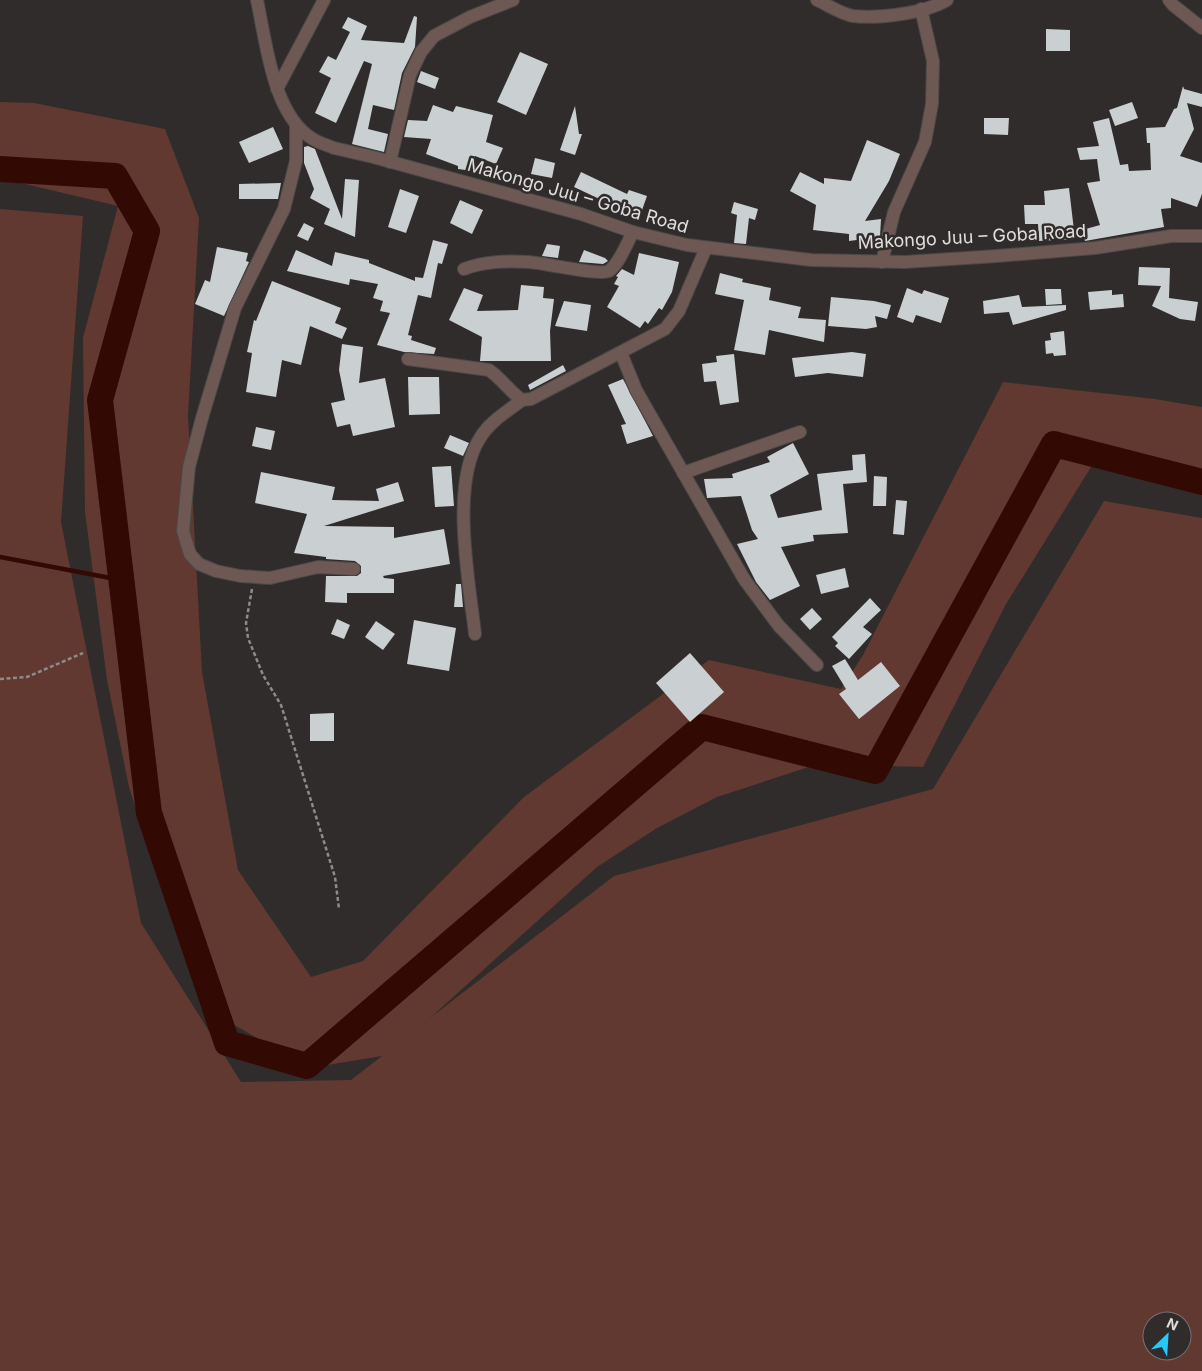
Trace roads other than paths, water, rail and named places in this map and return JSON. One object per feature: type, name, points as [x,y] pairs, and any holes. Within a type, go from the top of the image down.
[{"type":"street","name":"Makongo Juu – Goba Road","points":[[257,0],[277,89],[296,125],[312,139],[334,148],[581,214],[633,232],[706,248],[811,260],[882,262],[1095,248],[1171,236],[1202,236]]},
{"type":"street","points":[[277,89],[324,0]]},
{"type":"street","points":[[390,162],[410,75],[422,52],[434,36],[470,16],[513,0]]},
{"type":"street","points":[[817,0],[851,16],[881,16],[937,6],[947,0]]},
{"type":"street","points":[[1169,0],[1173,6],[1202,28]]},
{"type":"street","points":[[882,262],[894,212],[925,142],[932,104],[933,61],[921,9]]},
{"type":"street","points":[[296,125],[296,161],[292,184],[284,209],[235,308],[189,467],[183,531],[185,544],[190,554],[199,564],[216,571],[254,578],[270,578],[318,567],[354,569]]},
{"type":"street","points":[[464,268],[480,263],[503,262],[561,266],[604,273],[612,268],[633,232]]},
{"type":"street","points":[[475,634],[466,551],[464,488],[474,447],[494,422],[522,400],[531,398],[665,329],[679,311],[706,248]]},
{"type":"street","points":[[621,353],[636,390],[744,579],[779,626],[817,665]]},
{"type":"street","points":[[408,360],[489,370],[522,400]]},
{"type":"street","points":[[683,473],[800,432]]},
{"type":"waterway","points":[[0,169],[115,176],[147,231],[100,400],[149,813],[227,1043],[307,1066],[702,727],[875,771],[1054,444],[1202,482]]},
{"type":"waterway","points":[[0,557],[121,580]]}]
